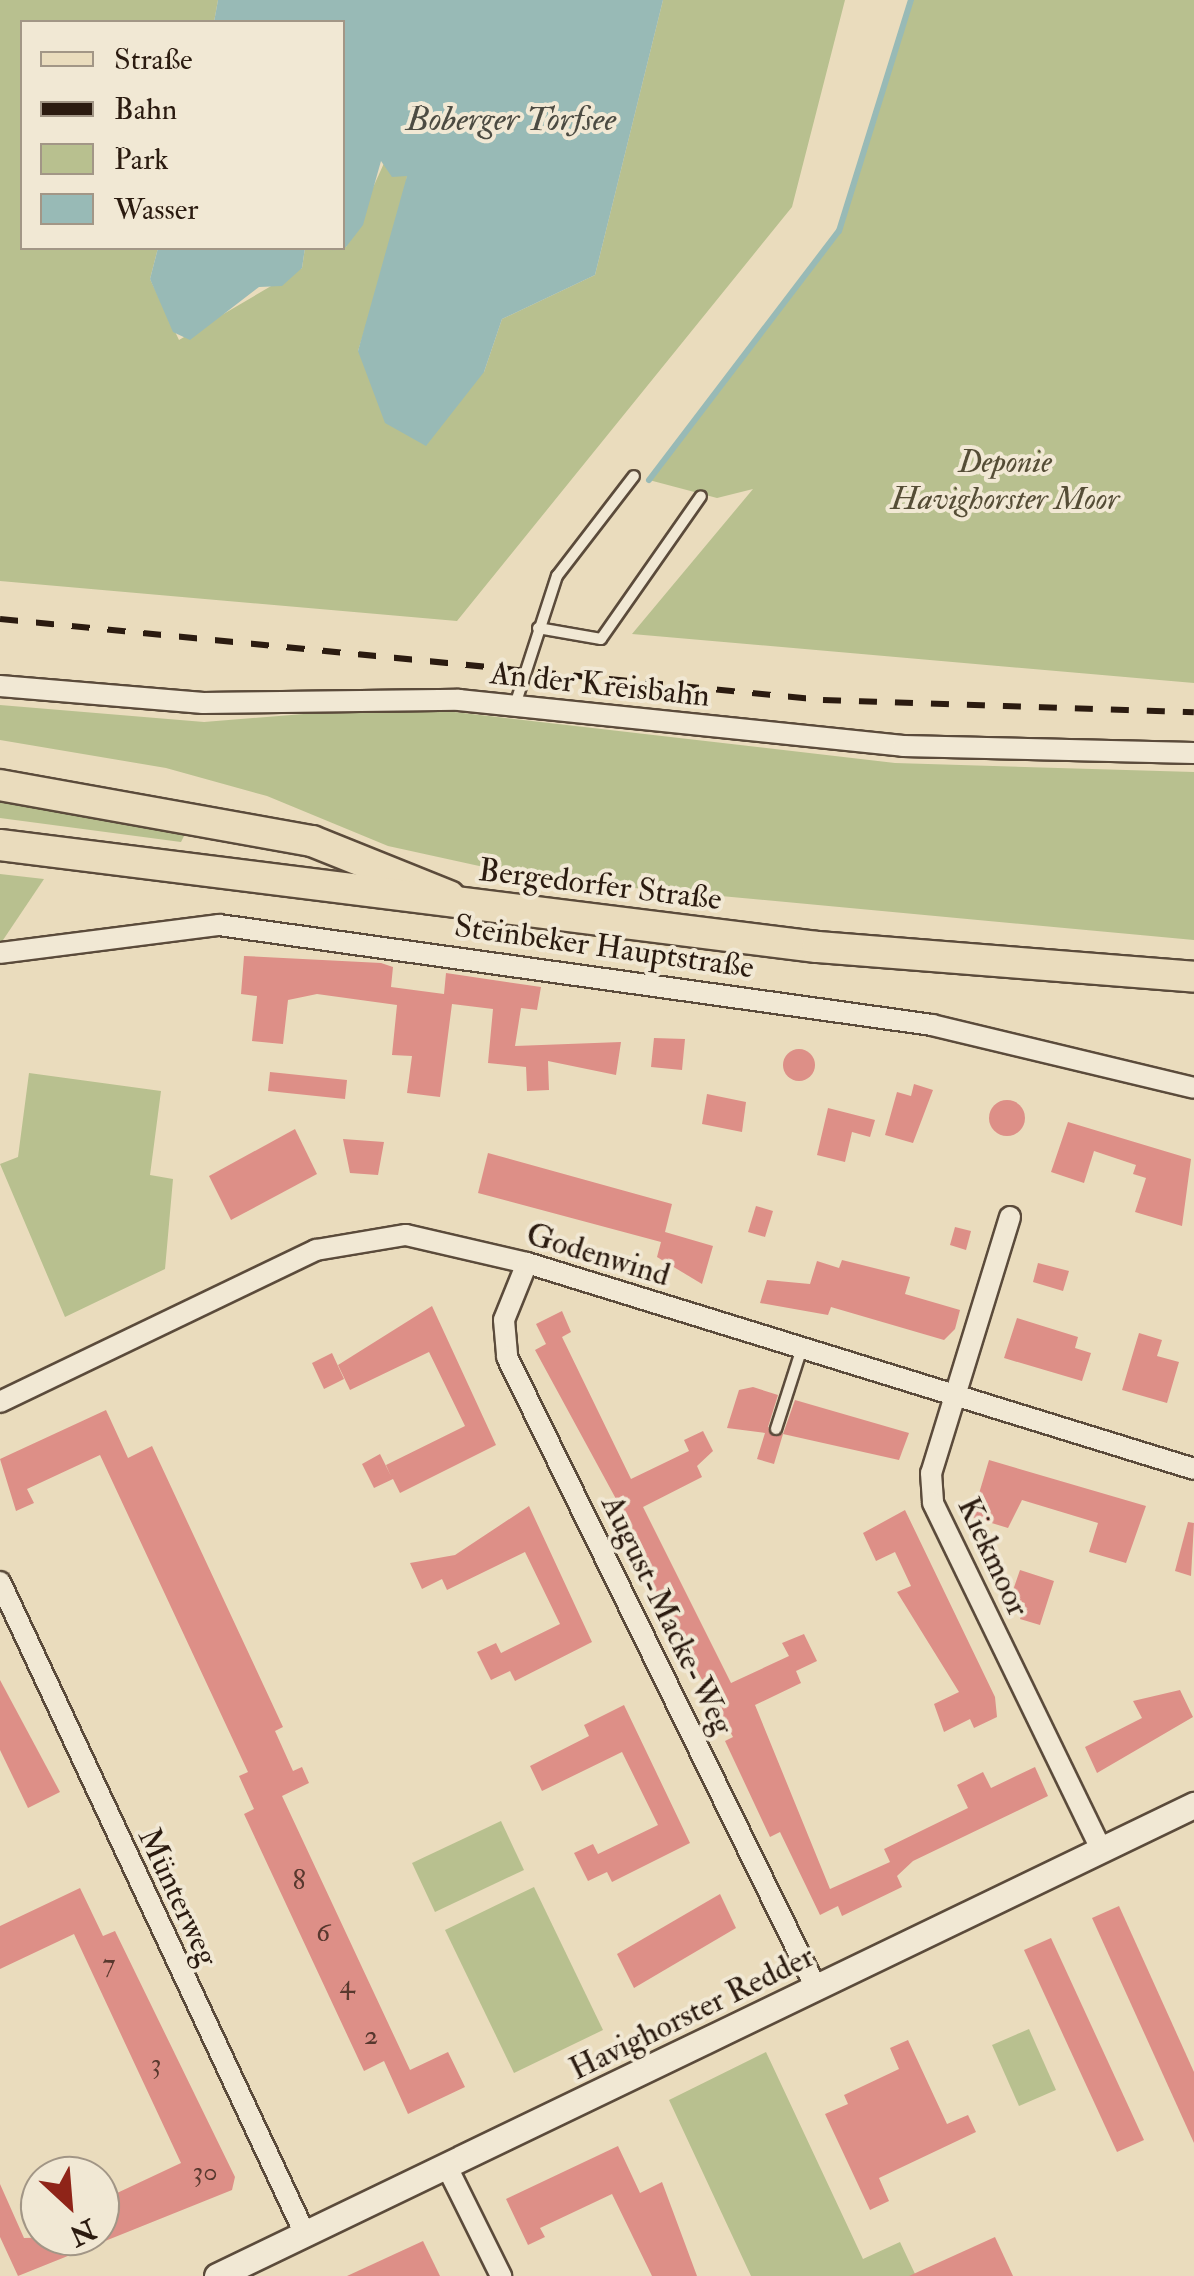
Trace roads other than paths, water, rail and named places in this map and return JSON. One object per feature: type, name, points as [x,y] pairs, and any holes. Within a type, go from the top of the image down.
[{"type":"main road","points":[[0,785],[312,842],[404,872],[464,904]]},
{"type":"main road","name":"Bergedorfer Straße","points":[[0,845],[464,904],[1194,977]]},
{"type":"street","name":"An der Kreisbahn","points":[[0,686],[203,703],[411,698],[903,746],[1194,753]]},
{"type":"street","name":"Steinbeker Hauptstraße","points":[[0,953],[219,925],[932,1025],[1194,1088]]},
{"type":"street","name":"Kiekmoor","points":[[1010,1217],[931,1472],[934,1504],[1102,1852]]},
{"type":"street","name":"Godenwind","points":[[0,1402],[338,1243],[406,1235],[526,1263],[1194,1470]]},
{"type":"street","name":"August-Macke-Weg","points":[[526,1263],[504,1320],[508,1357],[816,1988]]},
{"type":"street","name":"Münterweg","points":[[0,1582],[305,2234]]},
{"type":"street","name":"Havighorster Redder","points":[[216,2276],[1194,1805]]},
{"type":"street","points":[[448,2167],[501,2276]]},
{"type":"lane","points":[[514,706],[557,576],[634,476]]},
{"type":"lane","points":[[538,628],[601,639],[701,496]]},
{"type":"lane","points":[[776,1429],[802,1348]]},
{"type":"water","name":"Boberger Torfsee","points":[[218,0],[663,0],[595,275],[502,319],[484,372],[426,446],[385,423],[358,351],[407,176],[392,177],[381,161],[363,225],[345,247],[345,20],[214,20]]},
{"type":"water","points":[[157,250],[305,250],[302,268],[282,286],[259,287],[190,340],[173,332],[150,279]]},
{"type":"waterway","points":[[649,480],[839,231],[911,0]]},
{"type":"railway","points":[[0,619],[823,700],[1194,712]]},
{"type":"park label","name":"Deponie Havighorster Moor","points":[[1005,482]]}]
